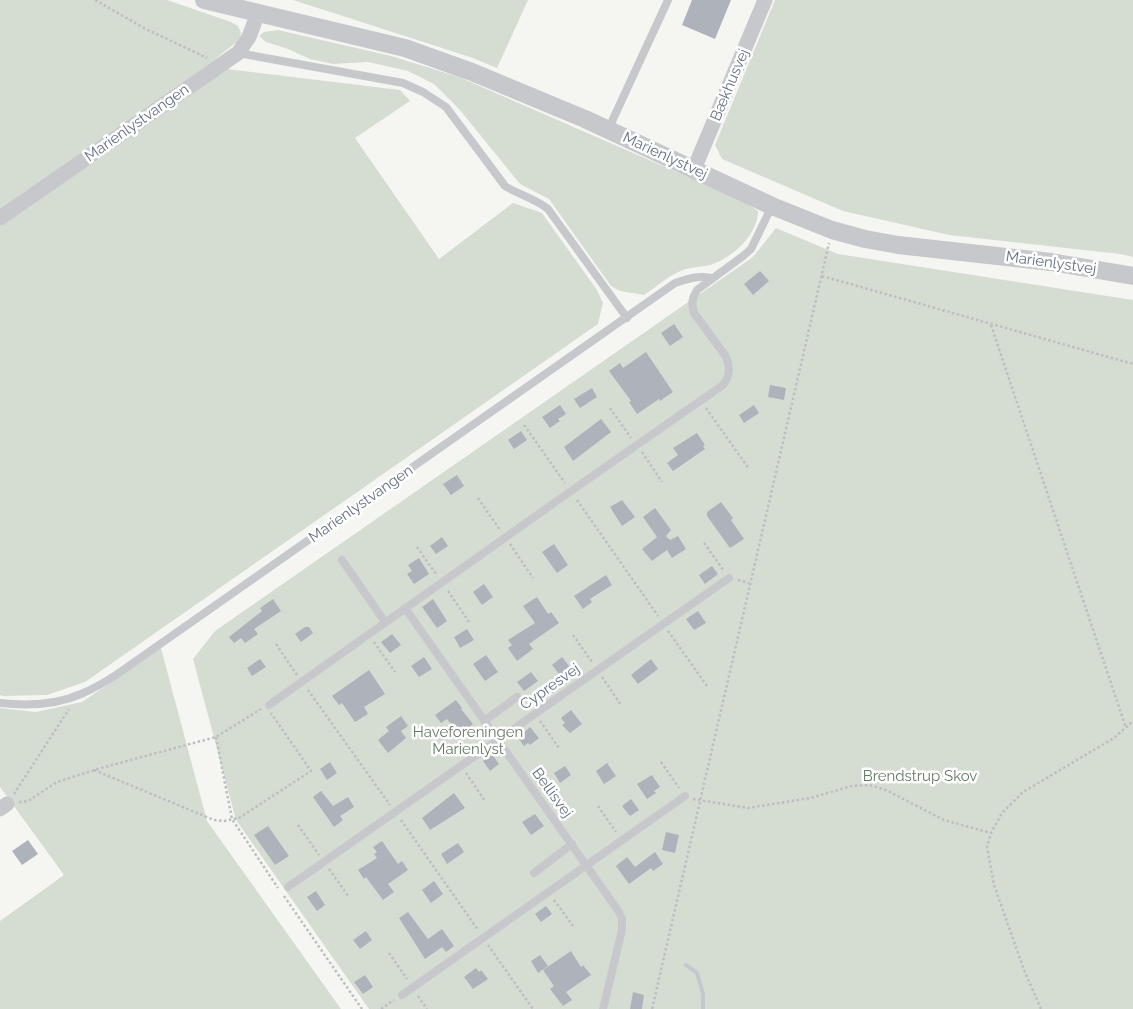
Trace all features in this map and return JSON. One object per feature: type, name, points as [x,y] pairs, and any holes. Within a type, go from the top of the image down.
[{"type":"street","name":"Marienlystvej","points":[[204,0],[405,48],[472,72],[608,130],[772,206],[832,230],[898,245],[1051,262],[1133,276]]},
{"type":"street","name":"Bækhusvej","points":[[694,169],[765,0]]},
{"type":"street","name":"Marienlystvangen","points":[[0,218],[174,96],[222,66],[238,53],[249,37],[258,13]]},
{"type":"lane","points":[[608,130],[668,0]]},
{"type":"lane","points":[[238,53],[403,83],[423,92],[446,107],[505,186],[517,194],[525,195],[538,201],[548,208],[626,318]]},
{"type":"lane","points":[[269,705],[723,385],[728,379],[728,363],[725,355],[694,313],[692,298],[697,290],[711,278],[751,249],[772,206]]},
{"type":"lane","name":"Marienlystvangen","points":[[0,703],[20,706],[50,703],[81,695],[116,675],[675,283],[704,276],[711,278]]},
{"type":"lane","points":[[342,560],[385,622]]},
{"type":"lane","name":"Cypresvej","points":[[288,886],[729,578]]},
{"type":"lane","name":"Bellisvej","points":[[405,608],[619,912],[622,919],[622,930],[603,1009]]},
{"type":"lane","points":[[484,721],[517,697]]},
{"type":"lane","points":[[402,995],[685,796]]},
{"type":"lane","points":[[534,873],[572,844]]},
{"type":"path","points":[[95,0],[144,28],[222,66]]},
{"type":"path","points":[[652,1009],[832,230]]},
{"type":"path","points":[[821,276],[1133,364]]},
{"type":"path","points":[[991,325],[1126,728]]},
{"type":"path","points":[[701,401],[748,469]]},
{"type":"path","points":[[524,424],[707,686]]},
{"type":"path","points":[[704,543],[729,578]]},
{"type":"path","points":[[368,634],[395,672]]},
{"type":"path","points":[[276,644],[533,1009]]},
{"type":"path","points":[[4,806],[70,707],[68,698]]},
{"type":"path","points":[[4,806],[28,801],[57,782],[94,770],[216,737],[267,706],[310,771],[239,818],[214,820],[94,770]]},
{"type":"path","points":[[535,714],[559,748]]},
{"type":"path","points":[[1040,1009],[994,885],[987,847],[991,833],[1002,813],[1023,792],[1114,738],[1133,721]]},
{"type":"path","points":[[216,737],[232,819],[362,1009]]},
{"type":"path","points":[[661,762],[685,796]]},
{"type":"path","points":[[700,801],[748,808],[810,798],[852,786],[869,785],[886,790],[944,820],[991,833]]},
{"type":"path","points":[[598,806],[622,841]]},
{"type":"path","points":[[549,892],[573,926]]},
{"type":"path","points":[[381,1009],[402,995]]},
{"type":"green space","points":[[0,0],[167,0],[231,22],[238,26],[241,33],[239,40],[213,61],[0,209]]},
{"type":"green space","points":[[293,0],[528,0],[497,68],[473,58]]},
{"type":"green space","points":[[775,0],[1133,0],[1133,257],[949,235],[843,211],[722,159],[715,145]]},
{"type":"green space","points":[[278,30],[391,56],[459,77],[741,200],[758,211],[754,229],[735,251],[718,262],[678,272],[644,295],[620,291],[611,286],[549,199],[520,184],[460,110],[434,84],[408,71],[368,62],[333,64],[310,59],[266,42],[259,36],[264,32]]},
{"type":"green space","points":[[227,69],[400,90],[410,101],[355,138],[439,259],[513,203],[542,213],[597,290],[603,303],[598,324],[85,682],[47,695],[0,695],[0,226]]},
{"type":"green space","points":[[776,228],[838,254],[1133,300],[1133,1009],[369,1009],[236,820],[193,659],[215,631],[753,257]]},
{"type":"green space","points":[[161,648],[207,821],[341,1009],[0,1009],[0,921],[64,875],[0,787],[0,708],[36,712],[82,702]]},
{"type":"building","points":[[692,0],[731,0],[715,39],[682,25]]},
{"type":"building","points":[[760,271],[769,281],[753,295],[744,284]]},
{"type":"building","points":[[674,324],[683,337],[670,346],[661,333]]},
{"type":"building","points":[[646,352],[673,392],[637,414],[629,402],[631,401],[609,371],[620,363],[623,368]]},
{"type":"building","points":[[770,385],[786,388],[784,400],[768,397]]},
{"type":"building","points":[[592,388],[597,397],[580,408],[574,399]]},
{"type":"building","points":[[560,405],[566,414],[558,419],[560,421],[550,428],[542,417]]},
{"type":"building","points":[[754,405],[759,413],[744,423],[739,415]]},
{"type":"building","points":[[601,419],[611,432],[573,461],[564,447]]},
{"type":"building","points":[[521,431],[527,440],[514,449],[508,440]]},
{"type":"building","points":[[697,433],[705,445],[703,446],[705,449],[673,471],[667,463],[678,455],[673,448]]},
{"type":"building","points":[[457,475],[464,486],[451,495],[443,484]]},
{"type":"building","points":[[622,500],[635,517],[622,526],[610,507]]},
{"type":"building","points":[[721,502],[733,518],[731,520],[744,539],[730,548],[707,516],[707,512]]},
{"type":"building","points":[[655,508],[671,530],[666,536],[670,540],[678,536],[686,549],[672,558],[667,550],[652,561],[642,549],[657,537],[643,517]]},
{"type":"building","points":[[442,537],[448,546],[436,554],[430,546]]},
{"type":"building","points":[[554,544],[568,565],[557,573],[542,552]]},
{"type":"building","points":[[419,558],[429,574],[414,584],[407,574],[412,571],[408,565]]},
{"type":"building","points":[[712,566],[718,574],[705,584],[699,575]]},
{"type":"building","points":[[606,575],[612,585],[590,599],[592,602],[583,609],[574,596]]},
{"type":"building","points":[[484,584],[493,597],[482,605],[473,592]]},
{"type":"building","points":[[537,597],[548,614],[551,612],[559,623],[529,644],[533,649],[517,661],[508,648],[512,645],[508,640],[535,623],[523,606]]},
{"type":"building","points":[[273,599],[281,611],[254,629],[258,634],[245,643],[241,638],[234,643],[229,637],[262,611],[260,608]]},
{"type":"building","points":[[433,599],[447,621],[437,628],[422,607]]},
{"type":"building","points":[[698,611],[706,623],[694,630],[686,619]]},
{"type":"building","points":[[305,627],[309,627],[313,633],[301,642],[295,634]]},
{"type":"building","points":[[467,629],[474,640],[460,648],[454,637]]},
{"type":"building","points":[[392,634],[401,645],[390,653],[381,642]]},
{"type":"building","points":[[486,655],[498,672],[485,681],[473,664]]},
{"type":"building","points":[[424,657],[432,669],[419,677],[411,666]]},
{"type":"building","points":[[562,657],[573,671],[563,679],[552,665]]},
{"type":"building","points":[[260,659],[266,667],[252,676],[247,668]]},
{"type":"building","points":[[651,659],[658,669],[638,684],[631,675]]},
{"type":"building","points":[[369,670],[385,694],[364,707],[368,714],[355,722],[342,703],[339,705],[332,696]]},
{"type":"building","points":[[531,672],[538,681],[524,691],[517,682]]},
{"type":"building","points":[[456,700],[473,724],[460,735],[447,719],[441,723],[435,715]]},
{"type":"building","points":[[571,710],[582,724],[570,733],[562,725],[565,723],[561,718]]},
{"type":"building","points":[[401,716],[408,726],[401,731],[406,738],[388,753],[378,740],[389,731],[386,727]]},
{"type":"building","points":[[530,727],[539,738],[530,745],[528,743],[524,746],[518,738]]},
{"type":"building","points":[[492,754],[499,764],[490,771],[483,761]]},
{"type":"building","points":[[330,762],[337,773],[327,780],[320,769]]},
{"type":"building","points":[[607,763],[616,776],[604,784],[596,771]]},
{"type":"building","points":[[565,766],[571,775],[560,783],[554,773]]},
{"type":"building","points":[[652,775],[660,787],[654,791],[656,793],[647,799],[637,784]]},
{"type":"building","points":[[321,791],[333,806],[348,797],[354,807],[340,816],[343,820],[334,827],[313,797]]},
{"type":"building","points":[[454,793],[465,808],[430,830],[422,818]]},
{"type":"building","points":[[631,799],[639,810],[630,816],[622,806]]},
{"type":"building","points":[[535,814],[544,826],[531,835],[522,822]]},
{"type":"building","points":[[268,826],[289,856],[275,865],[254,835]]},
{"type":"building","points":[[666,832],[679,835],[675,853],[662,850]]},
{"type":"building","points":[[28,840],[38,854],[22,865],[12,851]]},
{"type":"building","points":[[382,841],[398,864],[402,861],[408,870],[388,884],[394,892],[383,900],[366,877],[364,879],[358,870],[377,858],[374,854],[377,852],[373,847]]},
{"type":"building","points":[[458,843],[464,852],[447,864],[441,854]]},
{"type":"building","points":[[655,852],[663,864],[653,871],[651,868],[629,884],[616,866],[627,857],[635,867]]},
{"type":"building","points":[[434,881],[443,894],[431,903],[422,890]]},
{"type":"building","points":[[316,891],[325,905],[317,911],[307,897]]},
{"type":"building","points":[[546,906],[552,914],[541,922],[535,914]]},
{"type":"building","points":[[408,912],[428,939],[442,929],[454,946],[446,952],[442,947],[425,959],[399,918]]},
{"type":"building","points":[[366,931],[372,940],[360,949],[353,940]]},
{"type":"building","points":[[571,951],[581,967],[583,965],[591,975],[566,992],[572,1000],[563,1006],[550,989],[554,986],[543,970]]},
{"type":"building","points":[[540,955],[548,966],[538,973],[531,961]]},
{"type":"building","points":[[476,968],[479,972],[481,970],[488,979],[473,989],[464,977]]},
{"type":"building","points":[[365,975],[373,987],[363,994],[354,982]]},
{"type":"building","points":[[633,992],[644,995],[642,1009],[630,1009]]},
{"type":"waterway","points":[[686,965],[697,973],[703,994],[703,1009]]},
{"type":"park label","name":"Haveforeningen Marienlyst","points":[[468,740]]},
{"type":"park label","name":"Brendstrup Skov","points":[[920,776]]}]
